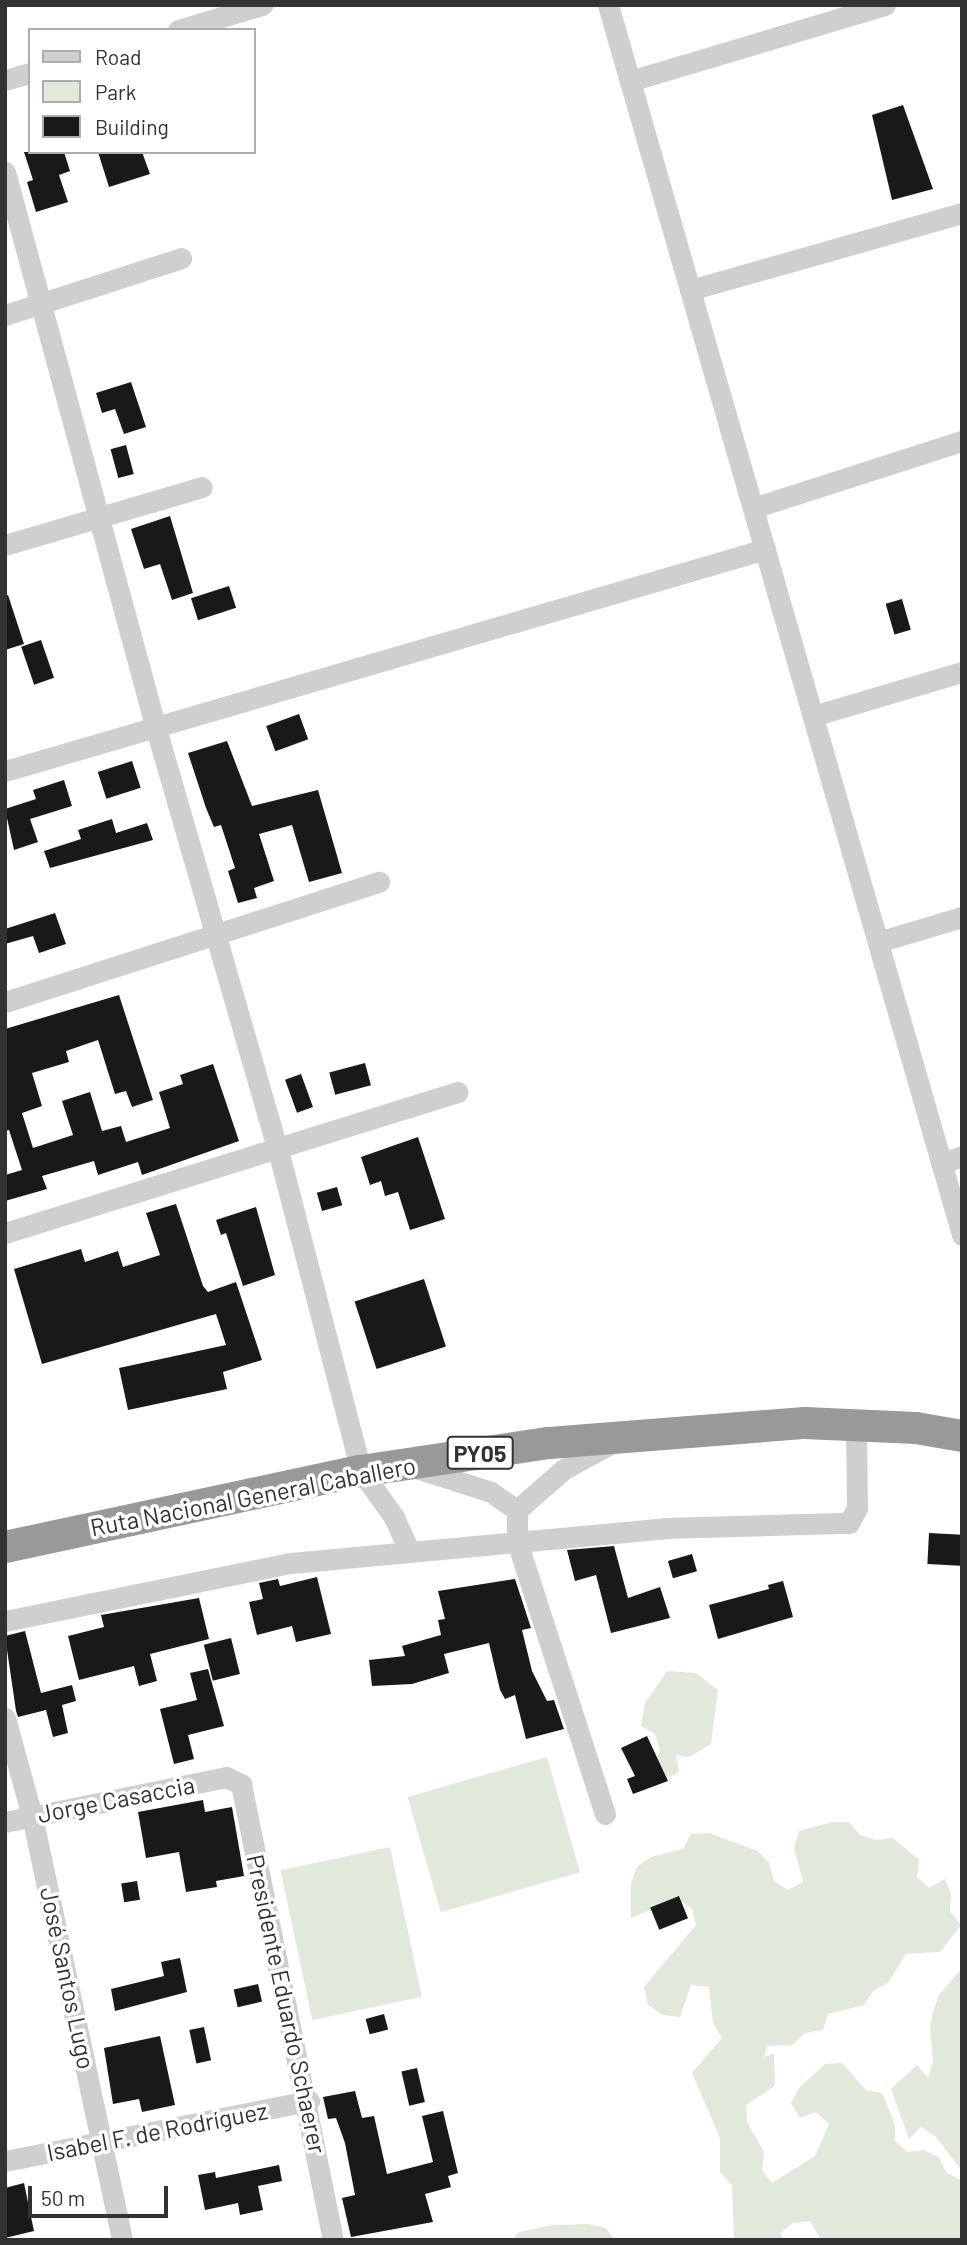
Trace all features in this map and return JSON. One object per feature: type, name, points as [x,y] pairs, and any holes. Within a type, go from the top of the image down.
[{"type":"highway","name":"Ruta Nacional General Caballero","points":[[5,1547],[361,1471],[626,1435],[805,1423],[856,1425],[962,1436]]},
{"type":"street","points":[[185,28],[262,5]]},
{"type":"street","points":[[608,5],[962,1235]]},
{"type":"street","points":[[630,81],[885,5]]},
{"type":"street","points":[[5,80],[28,74]]},
{"type":"street","points":[[5,172],[102,516],[155,726],[278,1150],[361,1471],[394,1517],[410,1551]]},
{"type":"street","points":[[690,290],[962,213]]},
{"type":"street","points":[[5,315],[181,258]]},
{"type":"street","points":[[753,508],[962,441]]},
{"type":"street","points":[[5,545],[202,487]]},
{"type":"street","points":[[5,771],[765,549]]},
{"type":"street","points":[[813,716],[962,672]]},
{"type":"street","points":[[5,1002],[379,882]]},
{"type":"street","points":[[878,942],[962,916]]},
{"type":"street","points":[[5,1233],[458,1092]]},
{"type":"street","points":[[941,1163],[962,1156]]},
{"type":"street","points":[[5,1621],[292,1563],[665,1528],[849,1523],[856,1508],[856,1425]]},
{"type":"street","points":[[605,1814],[517,1541],[517,1510],[564,1469],[626,1435]]},
{"type":"street","points":[[405,1465],[491,1492],[517,1510]]},
{"type":"street","name":"José Santos Lugo","points":[[5,1718],[32,1816],[104,2140],[122,2240]]},
{"type":"street","name":"Jorge Casaccia","points":[[5,1822],[226,1777]]},
{"type":"street","name":"Presidente Eduardo Schaerer","points":[[226,1777],[241,1784],[309,2101],[333,2240]]},
{"type":"street","name":"Isabel F. de Rodríguez","points":[[5,2161],[309,2101]]},
{"type":"green space","points":[[667,1671],[696,1673],[718,1690],[711,1744],[689,1757],[676,1755],[679,1772],[664,1780],[655,1766],[660,1750],[655,1734],[641,1726],[645,1703]]},
{"type":"green space","points":[[547,1757],[580,1872],[441,1912],[408,1797]]},
{"type":"green space","points":[[832,1822],[849,1822],[860,1835],[876,1840],[893,1838],[919,1860],[917,1877],[929,1888],[945,1879],[951,1894],[950,1911],[961,1925],[940,1952],[906,1954],[888,1983],[873,1991],[864,2005],[828,2014],[823,2030],[805,2033],[792,2045],[767,2046],[764,2057],[774,2053],[775,2086],[746,2105],[747,2122],[764,2152],[762,2170],[772,2183],[815,2156],[829,2124],[816,2112],[800,2118],[791,2103],[799,2088],[825,2064],[842,2063],[866,2090],[882,2093],[895,2124],[895,2141],[907,2152],[924,2150],[939,2157],[946,2172],[962,2181],[962,2240],[821,2240],[810,2221],[793,2223],[780,2233],[784,2240],[734,2240],[732,2185],[720,2172],[720,2138],[692,2073],[722,2038],[713,2023],[709,1987],[691,1985],[680,2017],[663,2015],[648,2005],[644,1987],[696,1925],[692,1909],[678,1899],[631,1918],[631,1883],[637,1867],[651,1857],[683,1849],[691,1834],[709,1833],[758,1851],[769,1863],[774,1881],[788,1890],[803,1882],[794,1848],[799,1831]]},
{"type":"green space","points":[[390,1847],[422,1997],[312,2020],[280,1870]]},
{"type":"green space","points":[[962,1968],[962,2171],[935,2136],[921,2127],[909,2139],[891,2089],[917,2065],[928,2078],[933,2061],[930,2028],[933,2011],[939,1995]]},
{"type":"green space","points":[[589,2224],[606,2228],[615,2240],[512,2240],[519,2232],[553,2225]]},
{"type":"building","points":[[903,105],[933,189],[892,200],[872,115]]},
{"type":"building","points":[[24,152],[65,154],[70,171],[59,175],[68,202],[36,212],[27,182],[33,180]]},
{"type":"building","points":[[99,154],[143,154],[150,174],[109,187]]},
{"type":"building","points":[[131,382],[146,427],[124,434],[115,409],[102,413],[96,393]]},
{"type":"building","points":[[126,445],[134,474],[118,478],[111,449]]},
{"type":"building","points":[[170,516],[193,593],[172,600],[160,564],[144,569],[131,529]]},
{"type":"building","points":[[229,586],[236,608],[198,620],[191,598]]},
{"type":"building","points":[[8,595],[24,644],[5,650],[5,596]]},
{"type":"building","points":[[902,599],[911,630],[894,634],[886,604]]},
{"type":"building","points":[[41,640],[54,678],[34,685],[21,647]]},
{"type":"building","points":[[299,714],[308,739],[275,751],[266,726]]},
{"type":"building","points":[[227,741],[252,806],[318,790],[342,873],[309,882],[292,825],[259,834],[274,881],[254,888],[257,898],[238,903],[228,871],[235,868],[221,825],[214,827],[188,753]]},
{"type":"building","points":[[132,761],[141,788],[106,799],[98,772]]},
{"type":"building","points":[[64,780],[72,806],[30,819],[38,842],[14,850],[5,809],[36,799],[33,790]]},
{"type":"building","points":[[112,819],[116,833],[147,823],[153,840],[50,868],[44,851],[81,839],[78,830]]},
{"type":"building","points":[[55,913],[66,944],[39,953],[33,936],[5,944],[5,929]]},
{"type":"building","points":[[119,995],[153,1100],[132,1107],[126,1091],[115,1094],[98,1040],[66,1051],[69,1062],[32,1073],[42,1106],[22,1113],[33,1148],[73,1135],[62,1101],[90,1092],[102,1131],[121,1126],[126,1142],[170,1128],[159,1092],[183,1084],[180,1075],[213,1064],[239,1141],[142,1175],[138,1162],[98,1175],[94,1161],[42,1176],[47,1189],[5,1201],[5,1175],[22,1170],[9,1130],[5,1131],[5,1029]]},
{"type":"building","points":[[365,1063],[371,1085],[335,1095],[329,1073]]},
{"type":"building","points":[[301,1074],[313,1107],[297,1113],[285,1080]]},
{"type":"building","points":[[418,1137],[445,1219],[410,1230],[398,1192],[385,1196],[381,1181],[370,1185],[361,1157]]},
{"type":"building","points":[[337,1187],[342,1205],[322,1211],[317,1193]]},
{"type":"building","points":[[176,1204],[203,1286],[208,1292],[236,1282],[262,1360],[223,1372],[227,1389],[128,1410],[119,1368],[226,1345],[216,1314],[42,1364],[14,1269],[81,1249],[85,1262],[118,1251],[123,1267],[160,1255],[146,1213]]},
{"type":"building","points":[[256,1207],[275,1275],[243,1286],[226,1233],[221,1235],[216,1220]]},
{"type":"building","points":[[424,1279],[446,1347],[377,1369],[355,1302]]},
{"type":"building","points":[[929,1533],[962,1535],[960,1566],[927,1564]]},
{"type":"building","points":[[614,1546],[628,1598],[660,1587],[670,1618],[611,1633],[596,1575],[575,1581],[567,1550]]},
{"type":"building","points":[[692,1554],[697,1571],[673,1578],[668,1561]]},
{"type":"building","points":[[317,1577],[331,1634],[296,1642],[292,1626],[257,1635],[249,1602],[263,1599],[259,1583],[278,1579],[280,1586]]},
{"type":"building","points":[[515,1579],[531,1628],[522,1630],[532,1671],[547,1701],[554,1700],[564,1729],[526,1739],[515,1695],[505,1699],[500,1690],[489,1643],[444,1654],[449,1673],[412,1684],[372,1686],[369,1660],[405,1656],[402,1646],[441,1635],[438,1620],[445,1619],[438,1591]]},
{"type":"building","points":[[783,1581],[793,1617],[718,1639],[709,1605],[769,1589],[768,1585]]},
{"type":"building","points":[[199,1598],[209,1639],[150,1654],[157,1681],[139,1686],[134,1666],[79,1680],[68,1636],[104,1627],[101,1615]]},
{"type":"building","points":[[25,1631],[41,1693],[72,1685],[76,1701],[62,1705],[68,1733],[53,1737],[46,1710],[18,1717],[5,1636]]},
{"type":"building","points":[[231,1638],[240,1674],[213,1681],[204,1645]]},
{"type":"building","points":[[208,1669],[224,1726],[188,1735],[194,1759],[174,1764],[160,1709],[197,1700],[190,1673]]},
{"type":"building","points":[[647,1736],[668,1781],[633,1794],[627,1779],[635,1776],[621,1748]]},
{"type":"building","points":[[203,1800],[205,1812],[232,1807],[244,1876],[216,1881],[217,1887],[186,1892],[179,1852],[146,1858],[138,1812]]},
{"type":"building","points":[[137,1881],[140,1900],[124,1902],[121,1884]]},
{"type":"building","points":[[679,1896],[688,1918],[659,1930],[650,1908]]},
{"type":"building","points":[[180,1958],[187,1992],[115,2011],[111,1989],[164,1976],[161,1962]]},
{"type":"building","points":[[258,1984],[262,2002],[238,2007],[234,1990]]},
{"type":"building","points":[[384,2014],[388,2029],[370,2034],[366,2019]]},
{"type":"building","points":[[204,2027],[211,2060],[196,2063],[189,2030]]},
{"type":"building","points":[[160,2036],[175,2105],[142,2112],[139,2099],[113,2104],[104,2048]]},
{"type":"building","points":[[417,2068],[425,2102],[409,2106],[401,2072]]},
{"type":"building","points":[[355,2091],[362,2118],[374,2116],[387,2174],[433,2162],[422,2116],[443,2111],[458,2173],[448,2176],[451,2187],[425,2194],[433,2222],[351,2237],[342,2198],[355,2195],[345,2143],[336,2118],[328,2119],[323,2097]]},
{"type":"building","points":[[279,2165],[282,2181],[258,2186],[263,2210],[240,2215],[238,2203],[205,2210],[198,2175],[215,2172],[216,2178]]},
{"type":"building","points":[[24,2183],[34,2231],[5,2238],[5,2188]]}]
